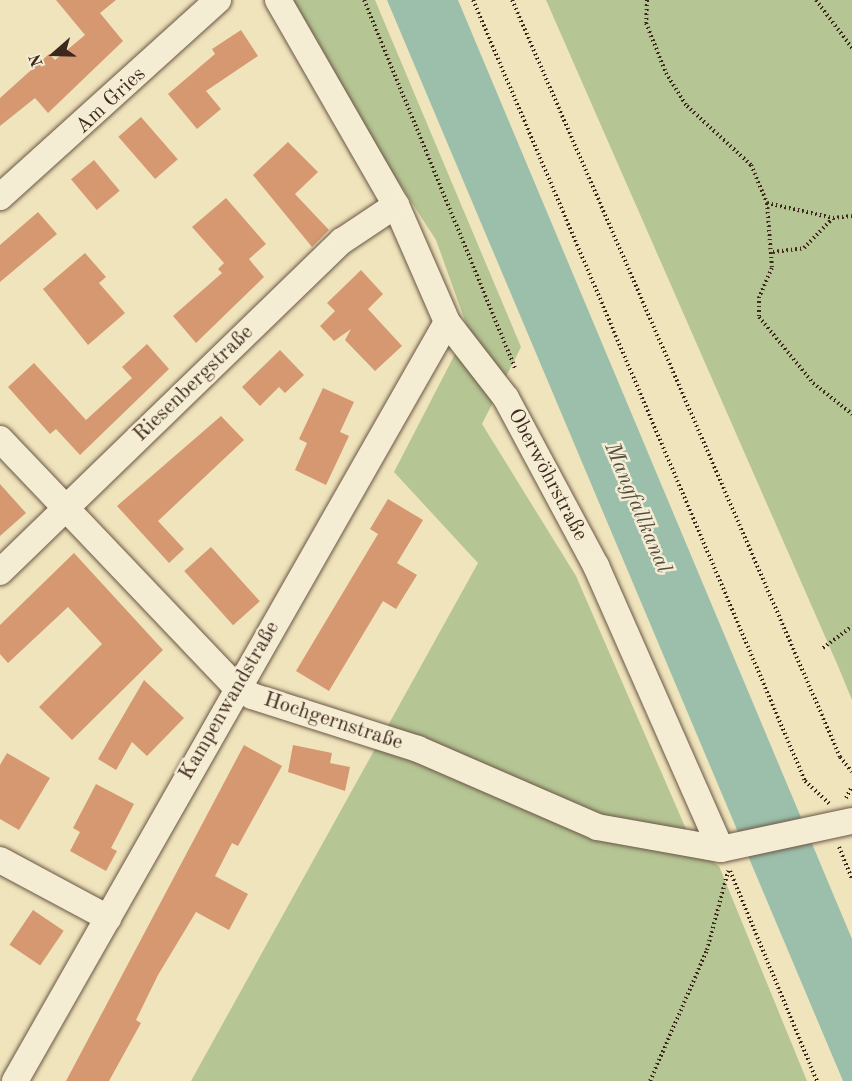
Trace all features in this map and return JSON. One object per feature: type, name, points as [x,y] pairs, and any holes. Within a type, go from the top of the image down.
[{"type":"street","name":"Am Gries","points":[[0,197],[218,0]]},
{"type":"street","name":"Oberwöhrstraße","points":[[278,0],[396,205],[447,322],[506,398],[596,566],[727,854]]},
{"type":"street","name":"Riesenbergstraße","points":[[0,572],[342,241],[396,205]]},
{"type":"street","name":"Kampenwandstraße","points":[[15,1081],[236,687],[314,560],[447,322]]},
{"type":"street","name":"Hochgernstraße","points":[[0,439],[236,687],[340,727],[418,749],[597,827],[727,854]]},
{"type":"street","points":[[727,854],[850,820]]},
{"type":"street","points":[[0,860],[108,918]]},
{"type":"path","points":[[364,0],[519,377]]},
{"type":"path","points":[[473,0],[805,781],[850,820],[839,848],[852,879]]},
{"type":"path","points":[[512,0],[840,757],[852,772]]},
{"type":"path","points":[[647,0],[646,23],[666,73],[687,106],[751,165],[767,203],[773,252],[759,317],[813,383],[852,414]]},
{"type":"path","points":[[816,0],[852,48]]},
{"type":"path","points":[[767,203],[833,218],[852,216]]},
{"type":"path","points":[[773,252],[804,248],[833,218]]},
{"type":"path","points":[[823,648],[852,626]]},
{"type":"path","points":[[650,1081],[707,950],[727,854]]},
{"type":"path","points":[[727,854],[817,1081]]},
{"type":"shaded area","points":[[281,0],[375,0],[521,347],[482,424],[576,576],[696,852],[719,866],[807,1081],[191,1081],[478,563],[394,472],[468,329],[436,240]]},
{"type":"shaded area","points":[[546,0],[852,0],[852,700],[838,666]]},
{"type":"water","name":"Mangfallkanal","points":[[387,0],[458,0],[852,939],[852,1081],[843,1081]]},
{"type":"building","points":[[56,0],[116,0],[100,13],[123,41],[48,113],[35,98],[0,126],[0,98],[49,54],[55,60],[85,35]]},
{"type":"building","points":[[241,30],[258,56],[206,91],[221,109],[197,129],[168,94],[215,54],[212,49]]},
{"type":"building","points":[[141,117],[178,159],[155,179],[118,137]]},
{"type":"building","points":[[288,142],[318,172],[295,194],[329,230],[312,247],[253,175]]},
{"type":"building","points":[[94,160],[120,191],[97,210],[71,179]]},
{"type":"building","points":[[226,198],[266,244],[249,259],[264,277],[196,343],[173,316],[222,273],[218,269],[224,263],[192,227]]},
{"type":"building","points":[[38,212],[57,234],[0,282],[0,245]]},
{"type":"building","points":[[85,253],[106,277],[99,283],[125,313],[88,345],[43,289]]},
{"type":"building","points":[[361,270],[383,294],[368,309],[402,346],[375,371],[345,340],[351,329],[334,341],[320,326],[335,311],[327,303]]},
{"type":"building","points":[[147,344],[169,369],[80,455],[56,429],[50,434],[8,387],[34,363],[86,420],[132,378],[122,367]]},
{"type":"building","points":[[280,350],[304,375],[285,393],[279,387],[260,406],[242,387]]},
{"type":"building","points":[[323,388],[354,402],[340,432],[349,436],[326,485],[295,470],[307,443],[299,439]]},
{"type":"building","points":[[221,416],[244,440],[158,521],[184,549],[169,563],[117,506]]},
{"type":"building","points":[[0,484],[26,513],[0,536]]},
{"type":"building","points":[[388,499],[423,520],[397,563],[417,575],[396,609],[383,601],[329,691],[296,671],[378,534],[370,529]]},
{"type":"building","points":[[211,547],[260,601],[233,625],[184,571]]},
{"type":"building","points":[[74,553],[163,650],[72,740],[39,707],[102,644],[68,607],[8,663],[0,654],[0,625]]},
{"type":"building","points":[[144,680],[184,718],[147,756],[132,742],[116,770],[98,759]]},
{"type":"building","points":[[244,745],[282,766],[238,846],[232,843],[215,876],[248,894],[229,930],[196,912],[158,975],[136,1020],[141,1023],[109,1081],[66,1081]]},
{"type":"building","points":[[293,745],[332,753],[330,763],[350,767],[345,791],[288,772]]},
{"type":"building","points":[[7,753],[50,778],[19,830],[0,819],[0,765]]},
{"type":"building","points":[[96,784],[134,804],[111,848],[117,851],[106,871],[70,851],[80,832],[73,828]]},
{"type":"building","points":[[33,910],[64,931],[40,966],[10,945]]}]
